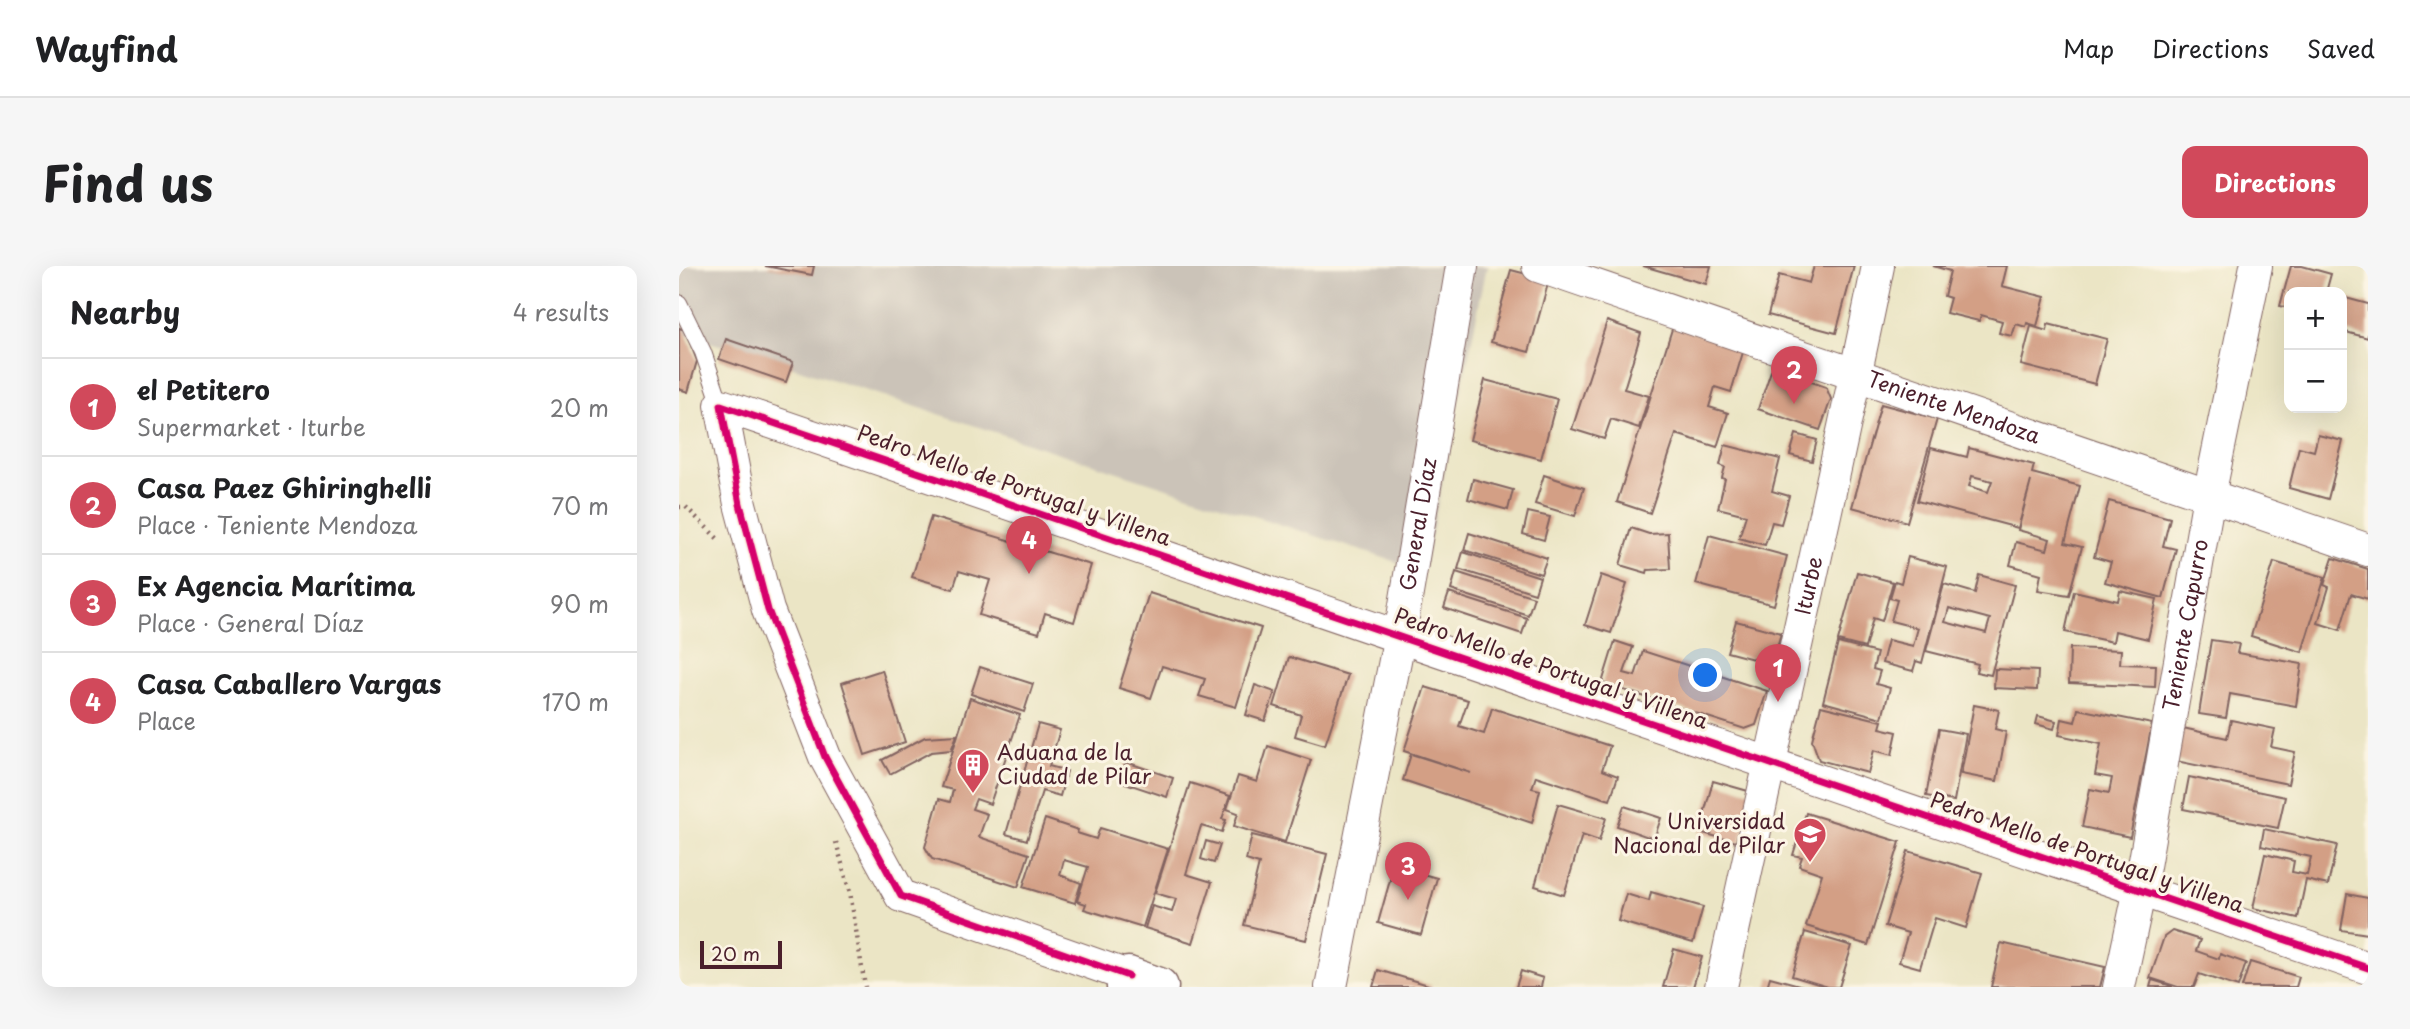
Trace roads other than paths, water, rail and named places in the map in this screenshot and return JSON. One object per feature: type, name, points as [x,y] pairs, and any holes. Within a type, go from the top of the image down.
[{"type":"street","name":"General Díaz","points":[[1331,987],[1400,635],[1462,266]]},
{"type":"street","name":"Teniente Mendoza","points":[[1538,266],[2368,550]]},
{"type":"street","name":"Iturbe","points":[[1721,987],[1878,266]]},
{"type":"street","name":"Teniente Capurro","points":[[2119,987],[2140,889],[2209,496],[2256,266]]},
{"type":"street","name":"Pedro Mello de Portugal y Villena","points":[[721,405],[2368,968]]},
{"type":"street","points":[[721,405],[740,505],[768,610],[825,757],[901,896],[1138,983]]},
{"type":"lane","points":[[679,303],[703,352],[721,405]]},
{"type":"place","name":"Casa Paez Ghiringhelli","points":[[1794,404]]},
{"type":"place","name":"Casa Caballero Vargas","points":[[1029,574]]},
{"type":"place","name":"el Petitero","points":[[1778,702]]},
{"type":"place","name":"Aduana de la Ciudad de Pilar","points":[[973,795]]},
{"type":"place","name":"Universidad Nacional de Pilar","points":[[1810,864]]},
{"type":"place","name":"Ex Agencia Marítima","points":[[1408,900]]}]
